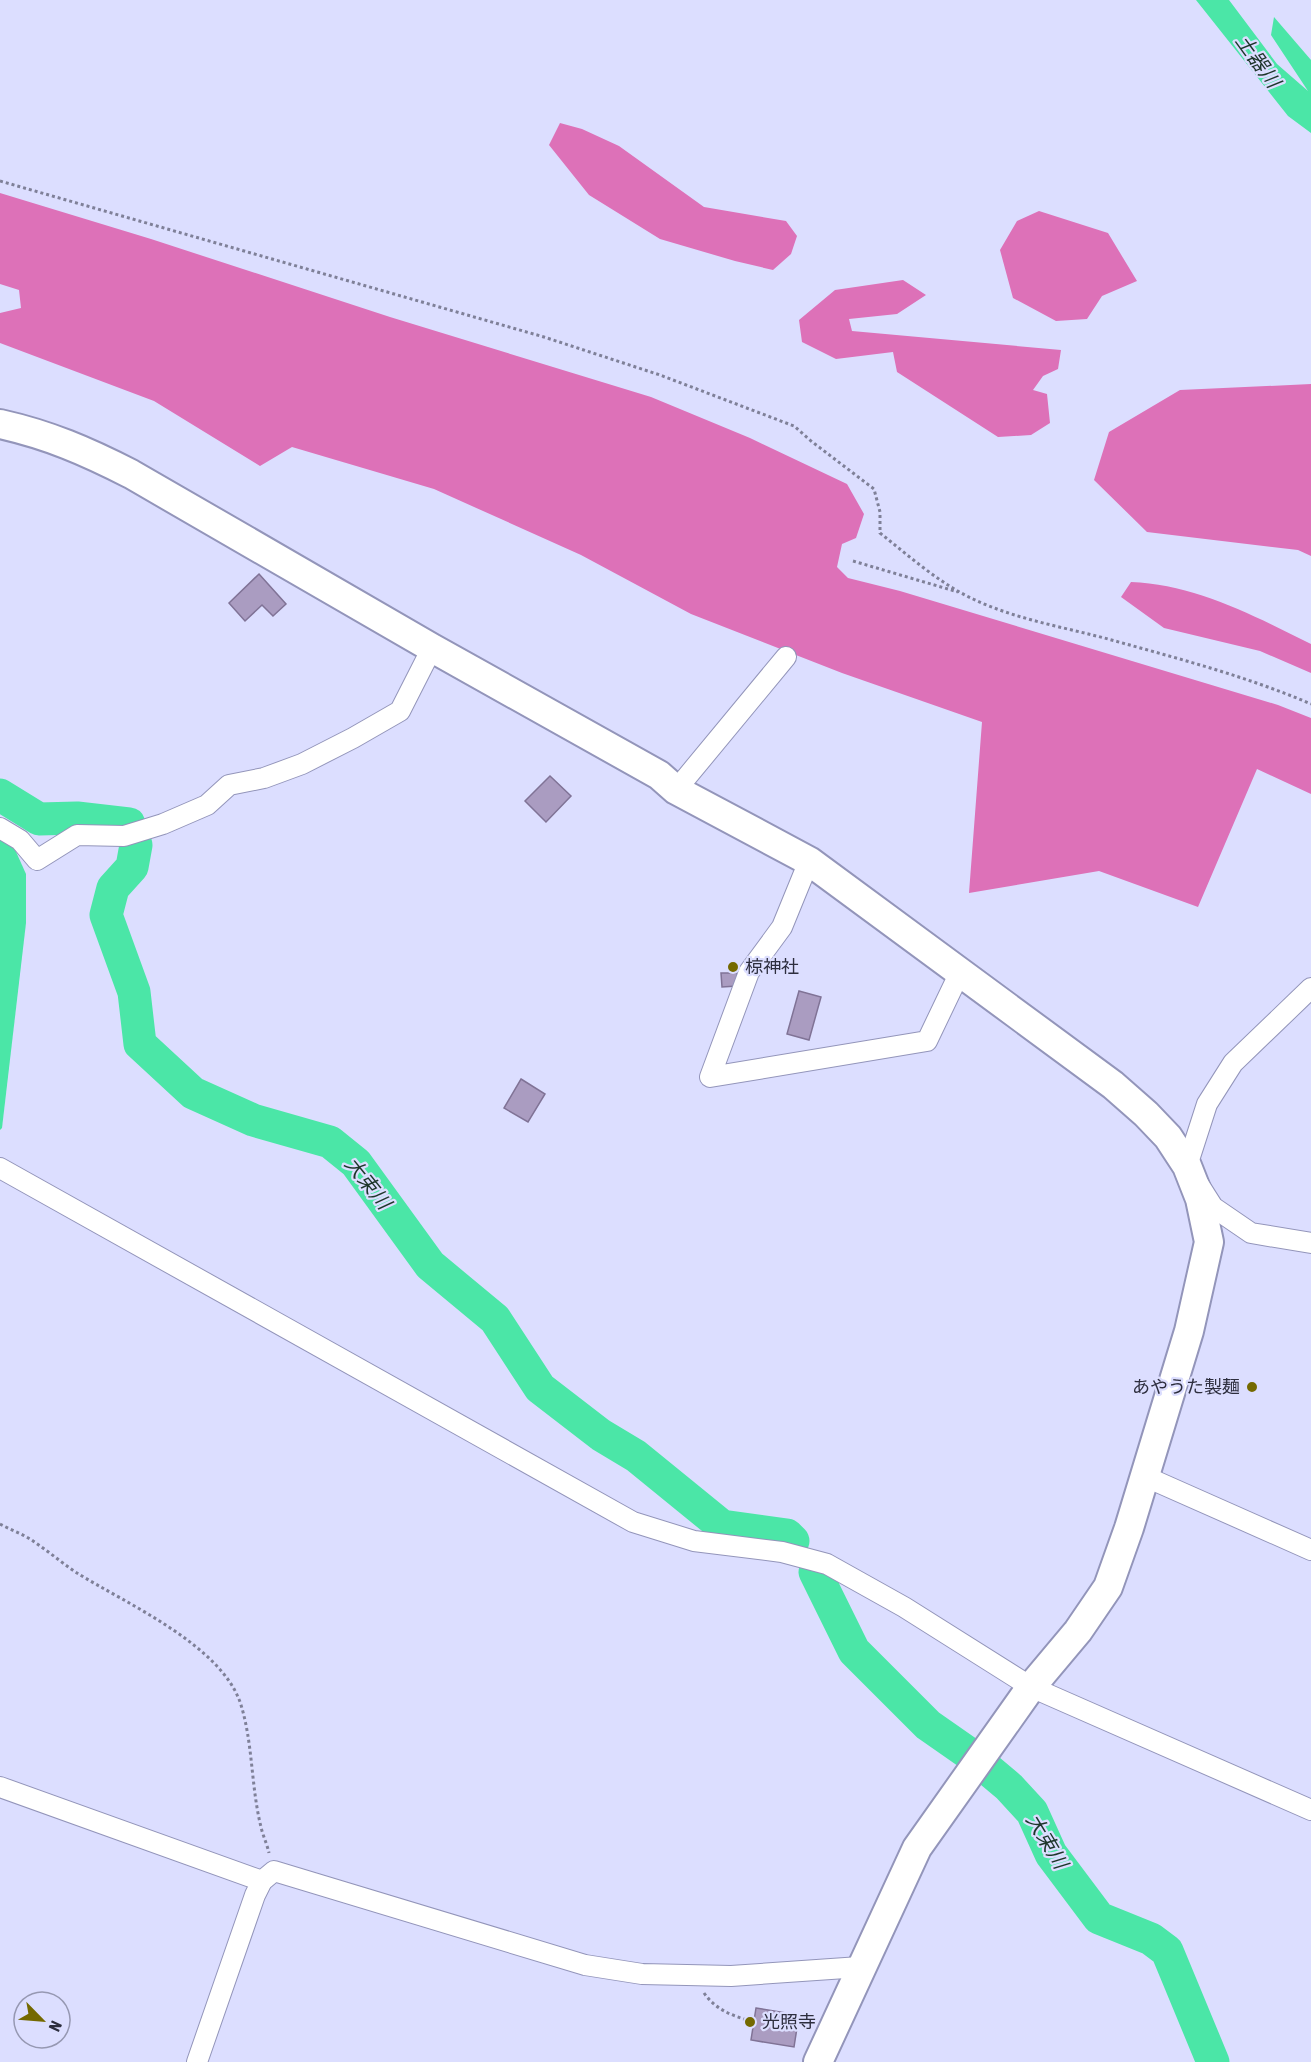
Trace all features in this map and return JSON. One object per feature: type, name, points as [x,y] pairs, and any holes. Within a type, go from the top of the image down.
[{"type":"street","points":[[0,424],[45,435],[86,451],[122,469],[432,648],[659,775],[676,790],[809,861],[1121,1092],[1168,1137],[1213,1207],[1251,1233],[1311,1242]]},
{"type":"street","points":[[0,828],[20,840],[37,860],[76,835],[131,834],[163,825],[207,805],[229,784],[264,778],[302,764],[400,711],[432,648]]},
{"type":"street","points":[[676,790],[786,657]]},
{"type":"street","points":[[809,861],[782,927],[749,972],[710,1077],[927,1041],[960,972]]},
{"type":"street","points":[[818,2062],[916,1848],[1031,1687],[1078,1631],[1108,1587],[1189,1331],[1209,1242],[1200,1199],[1187,1166],[1207,1104],[1233,1063],[1311,988]]},
{"type":"street","points":[[0,1168],[633,1522],[694,1541],[782,1552],[827,1564],[904,1607],[1031,1687],[1311,1810]]},
{"type":"street","points":[[1144,1476],[1311,1550]]},
{"type":"street","points":[[0,1787],[268,1876],[585,1965],[642,1974],[731,1976],[860,1968]]},
{"type":"street","points":[[197,2062],[255,1895],[268,1876]]},
{"type":"path","points":[[0,181],[544,337],[660,375],[794,426],[874,489],[880,512],[880,533],[942,580],[966,595]]},
{"type":"path","points":[[853,561],[966,595],[1047,625],[1106,638],[1268,686],[1311,704]]},
{"type":"path","points":[[0,1524],[31,1539],[75,1571],[126,1603],[145,1612],[194,1646],[227,1676],[241,1704],[247,1731],[268,1876]]},
{"type":"path","points":[[691,1975],[711,2002],[724,2013],[750,2021]]},
{"type":"shaded area","points":[[560,123],[582,129],[619,146],[704,207],[786,221],[797,236],[791,254],[773,270],[660,239],[589,195],[549,145]]},
{"type":"shaded area","points":[[0,193],[651,397],[750,438],[847,484],[864,514],[856,538],[842,544],[837,567],[848,578],[900,591],[1278,705],[1311,718],[1311,794],[1257,769],[1198,907],[1099,871],[969,893],[982,722],[842,673],[691,614],[581,555],[434,489],[292,447],[260,466],[154,401],[0,343],[0,313],[21,308],[19,290],[0,284]]},
{"type":"shaded area","points":[[1039,211],[1108,233],[1137,281],[1102,296],[1087,319],[1056,321],[1013,298],[1000,250],[1017,221]]},
{"type":"shaded area","points":[[903,280],[926,295],[897,314],[849,319],[852,331],[1061,350],[1058,369],[1043,376],[1033,390],[1047,394],[1050,423],[1031,435],[998,437],[897,372],[893,352],[836,359],[802,342],[799,320],[835,290]]},
{"type":"shaded area","points":[[1311,384],[1311,556],[1298,550],[1147,532],[1094,480],[1109,432],[1180,390]]},
{"type":"shaded area","points":[[1131,582],[1155,584],[1201,595],[1224,603],[1311,644],[1311,673],[1260,651],[1164,628],[1121,597]]},
{"type":"water","name":"土器川","points":[[1196,0],[1229,0],[1277,64],[1308,91],[1271,35],[1274,17],[1311,60],[1311,133],[1288,116]]},
{"type":"water","points":[[0,836],[13,845],[26,874],[26,923],[0,1130]]},
{"type":"building","points":[[259,574],[286,604],[273,616],[262,605],[245,621],[229,603]]},
{"type":"building","points":[[550,776],[571,796],[546,822],[525,801]]},
{"type":"building","points":[[721,973],[737,973],[737,986],[722,987]]},
{"type":"building","points":[[799,991],[821,997],[809,1040],[787,1034]]},
{"type":"building","points":[[521,1079],[545,1094],[528,1122],[504,1108]]},
{"type":"building","points":[[756,2008],[799,2015],[794,2047],[751,2040]]},
{"type":"waterway","name":"大束川","points":[[0,795],[39,819],[77,818],[129,824],[136,845],[132,867],[113,888],[106,915],[134,992],[140,1044],[193,1093],[253,1120],[330,1142],[356,1163],[430,1265],[495,1319],[540,1388],[601,1435],[636,1456],[722,1526],[787,1535],[793,1541]]},
{"type":"waterway","name":"大束川","points":[[815,1572],[854,1651],[928,1725],[971,1755],[1009,1787],[1032,1812],[1051,1854],[1099,1918],[1151,1939],[1167,1951],[1213,2062]]},
{"type":"place","name":"椋神社","points":[[733,967]]},
{"type":"place","name":"あやうた製麺","points":[[1252,1387]]},
{"type":"place","name":"光照寺","points":[[750,2022]]}]
